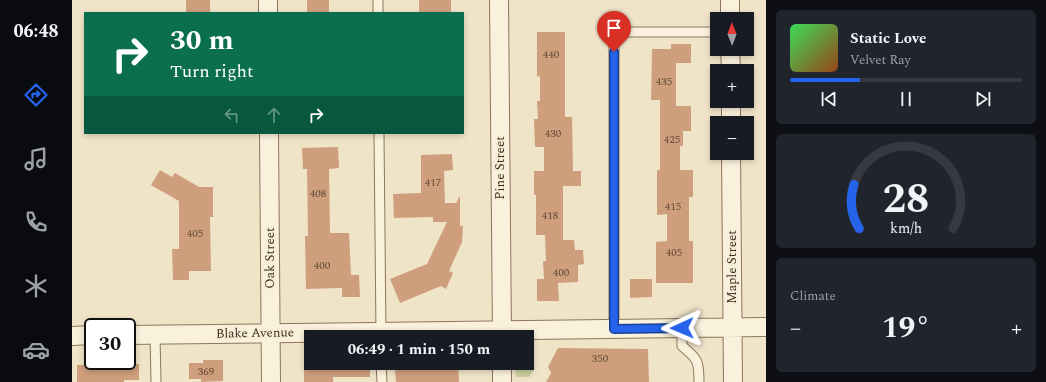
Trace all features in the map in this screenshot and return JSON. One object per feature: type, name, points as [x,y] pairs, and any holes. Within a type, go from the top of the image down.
[{"type":"street","points":[[268,0],[268,12]]},
{"type":"street","name":"Pine Street","points":[[499,0],[502,330]]},
{"type":"street","points":[[730,0],[730,12]]},
{"type":"street","name":"Oak Street","points":[[269,134],[271,382]]},
{"type":"street","name":"Maple Street","points":[[731,160],[733,382]]},
{"type":"street","name":"Blake Avenue","points":[[534,333],[614,329],[766,327]]},
{"type":"street","name":"Blake Avenue","points":[[136,335],[304,333]]},
{"type":"street","points":[[72,336],[84,335]]},
{"type":"street","points":[[502,370],[502,382]]},
{"type":"lane","points":[[378,0],[378,12]]},
{"type":"lane","points":[[614,329],[614,37],[627,32],[710,32]]},
{"type":"lane","points":[[379,134],[381,330]]},
{"type":"lane","points":[[682,328],[682,346],[697,360],[699,368],[699,382]]},
{"type":"lane","points":[[155,335],[156,382]]},
{"type":"lane","points":[[381,370],[382,382]]},
{"type":"green space","points":[[515,370],[533,370],[529,377],[516,377]]},
{"type":"building","points":[[186,0],[210,0],[210,12],[186,12]]},
{"type":"building","points":[[307,0],[329,0],[329,12],[307,12]]},
{"type":"building","points":[[419,0],[451,0],[451,12],[419,12]]},
{"type":"building","points":[[537,32],[565,32],[565,117],[572,117],[573,171],[581,171],[581,186],[563,186],[563,240],[574,240],[575,250],[583,250],[584,264],[578,265],[578,282],[558,283],[559,301],[537,301],[537,279],[544,279],[543,261],[546,261],[545,235],[536,235],[536,195],[534,195],[534,171],[544,171],[544,147],[535,147],[534,119],[538,119],[537,101],[540,101],[540,76],[537,77]]},
{"type":"building","points":[[671,44],[691,44],[691,63],[676,63],[676,106],[691,106],[691,131],[683,131],[683,146],[680,146],[680,170],[693,170],[693,197],[689,197],[689,241],[693,241],[693,283],[656,283],[656,242],[667,241],[667,214],[657,215],[657,170],[660,170],[660,100],[651,100],[652,49],[671,49]]},
{"type":"building","points":[[338,147],[339,168],[329,169],[330,233],[349,233],[351,275],[359,275],[360,297],[342,297],[342,288],[306,289],[305,236],[308,236],[307,169],[303,169],[302,148]]},
{"type":"building","points":[[452,154],[453,170],[444,171],[445,203],[456,203],[460,196],[460,226],[463,226],[462,242],[449,271],[453,273],[446,289],[441,286],[400,303],[390,279],[427,264],[447,222],[433,222],[433,217],[394,218],[393,194],[421,193],[421,155]]},
{"type":"building","points":[[160,170],[172,177],[175,173],[199,187],[213,187],[213,217],[210,217],[211,271],[189,271],[189,280],[173,280],[172,249],[179,249],[179,201],[151,185]]},
{"type":"building","points":[[630,279],[652,279],[652,297],[630,298]]},
{"type":"building","points":[[558,348],[648,349],[649,382],[546,382],[551,373],[548,367]]},
{"type":"building","points":[[203,360],[223,360],[223,381],[201,382],[201,379],[189,379],[189,363],[203,363]]},
{"type":"building","points":[[136,364],[139,364],[139,380],[124,380],[124,382],[77,382],[77,365],[84,365],[84,370],[136,370]]},
{"type":"building","points":[[304,370],[370,370],[370,377],[333,377],[333,382],[304,382]]},
{"type":"building","points":[[395,370],[458,370],[459,382],[396,382]]},
{"type":"route","points":[[614,52],[614,329],[682,328]]}]
